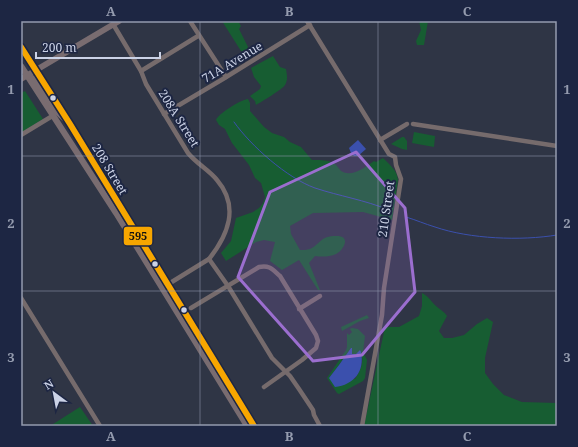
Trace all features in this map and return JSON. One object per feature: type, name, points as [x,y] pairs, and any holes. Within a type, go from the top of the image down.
[{"type":"main road","points":[[21,79],[116,23]]},
{"type":"main road","name":"208 Street","points":[[21,47],[70,124],[247,426]]},
{"type":"main road","points":[[21,53],[27,62],[36,70]]},
{"type":"main road","name":"208 Street","points":[[21,66],[165,286],[254,426]]},
{"type":"main road","points":[[27,76],[34,79],[56,111],[70,124]]},
{"type":"street","points":[[190,21],[198,36],[226,77]]},
{"type":"street","name":"208A Street","points":[[116,23],[141,71],[146,84],[191,157],[217,180],[224,191],[230,217],[226,233],[221,243],[209,259]]},
{"type":"street","name":"71A Avenue","points":[[164,114],[226,77],[309,23]]},
{"type":"street","name":"210 Street","points":[[309,23],[380,140],[389,154],[395,157],[402,182],[384,288],[382,315],[362,426]]},
{"type":"street","points":[[141,71],[198,36]]},
{"type":"street","points":[[21,135],[54,115]]},
{"type":"street","points":[[380,140],[407,124]]},
{"type":"street","points":[[413,124],[557,146]]},
{"type":"street","points":[[165,286],[209,259],[228,286],[272,358],[299,388],[313,410],[320,426]]},
{"type":"street","points":[[191,308],[259,267],[266,266],[280,276],[317,338],[318,343],[317,347],[309,355],[264,387]]},
{"type":"street","points":[[300,309],[320,296]]},
{"type":"street","points":[[21,298],[100,426]]},
{"type":"highlighted area","points":[[356,152],[405,208],[415,292],[362,355],[313,361],[238,277],[270,192]]},
{"type":"green space","points":[[222,21],[238,21],[241,26],[239,29],[248,47],[248,57],[246,59]]},
{"type":"green space","points":[[419,21],[428,21],[424,45],[417,45],[416,41],[421,30]]},
{"type":"green space","points":[[273,56],[280,67],[286,69],[286,83],[283,87],[256,105],[255,101],[250,96],[260,89],[261,86],[254,77],[251,68]]},
{"type":"green space","points":[[25,91],[43,119],[21,133],[21,93]]},
{"type":"green space","points":[[248,99],[250,103],[250,111],[264,127],[272,133],[284,137],[290,142],[301,147],[312,160],[324,160],[331,162],[344,172],[353,173],[374,161],[376,162],[383,158],[396,173],[398,180],[392,220],[363,212],[313,213],[290,226],[291,234],[300,250],[310,249],[327,237],[337,236],[344,238],[345,244],[342,250],[336,254],[328,256],[315,256],[309,263],[320,290],[318,290],[299,260],[282,270],[270,261],[275,242],[264,240],[256,242],[226,261],[221,253],[231,241],[236,218],[253,212],[259,208],[265,197],[261,183],[255,178],[249,165],[232,143],[225,129],[219,125],[216,120],[221,114],[230,108]]},
{"type":"green space","points":[[414,132],[435,136],[434,147],[412,143]]},
{"type":"green space","points":[[402,137],[404,137],[407,141],[407,150],[391,144]]},
{"type":"green space","points":[[422,293],[447,316],[439,331],[444,338],[464,335],[487,318],[493,322],[485,358],[485,373],[504,395],[522,402],[557,403],[557,426],[364,426],[385,327],[399,327],[419,316],[422,306]]},
{"type":"green space","points":[[367,315],[369,318],[360,321],[342,331],[341,327]]},
{"type":"green space","points":[[350,329],[358,329],[365,336],[363,352],[367,360],[365,378],[363,381],[339,394],[327,378],[346,350],[347,333],[349,335],[352,332]],"holes":[[[351,348],[352,354],[354,355],[361,352],[362,356],[361,366],[355,379],[329,378]]]},
{"type":"green space","points":[[80,407],[93,426],[50,426]]},
{"type":"water","points":[[358,140],[366,149],[358,156],[354,156],[349,148]]},
{"type":"water","points":[[351,348],[352,354],[356,354],[360,350],[361,352],[362,359],[360,371],[353,380],[342,386],[335,387],[329,378]]},
{"type":"waterway","points":[[234,122],[260,151],[293,177],[315,188],[371,203],[389,210]]},
{"type":"waterway","points":[[406,217],[449,231],[479,236],[496,238],[528,238],[557,235]]},
{"type":"transit line","name":"595","points":[[21,47],[70,124],[254,426]]}]
